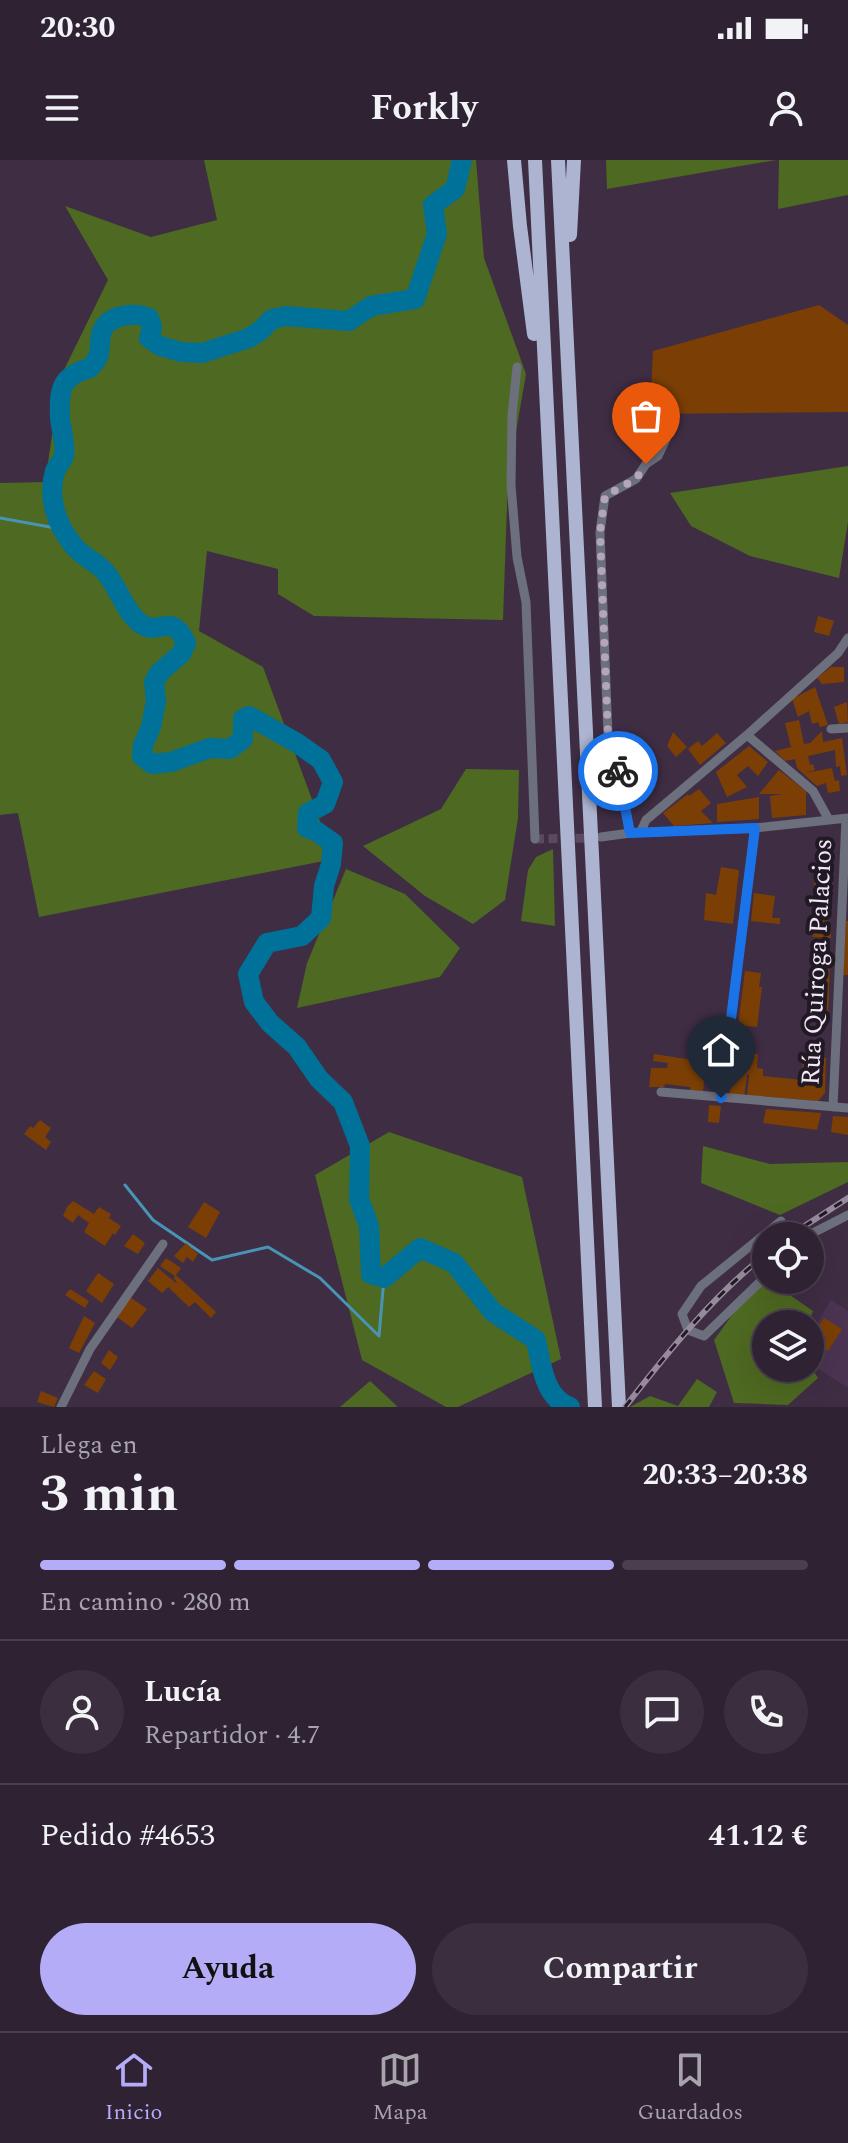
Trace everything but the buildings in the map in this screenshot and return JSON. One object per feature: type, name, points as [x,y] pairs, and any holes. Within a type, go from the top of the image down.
[{"type":"highway","points":[[514,160],[549,476]]},
{"type":"highway","points":[[535,160],[595,1407]]},
{"type":"highway","points":[[558,160],[619,1407]]},
{"type":"highway","points":[[566,320],[574,160]]},
{"type":"street","points":[[517,367],[512,416],[511,485],[517,557],[526,602],[535,839]]},
{"type":"street","points":[[636,832],[608,735],[600,532],[605,496],[636,479],[646,464],[658,456],[673,424],[673,417]]},
{"type":"street","points":[[636,832],[838,653],[848,638]]},
{"type":"street","points":[[831,729],[848,728]]},
{"type":"street","points":[[747,735],[813,791],[829,820]]},
{"type":"street","points":[[601,837],[636,832],[755,828],[847,819]]},
{"type":"street","name":"Rúa Quiroga Palacios","points":[[833,1107],[843,983],[847,819]]},
{"type":"street","points":[[721,1098],[755,828]]},
{"type":"street","points":[[661,1092],[848,1108]]},
{"type":"street","points":[[824,1227],[848,1215]]},
{"type":"street","points":[[61,1407],[90,1349],[163,1244]]},
{"type":"street","points":[[752,1245],[701,1286],[682,1314],[688,1330],[704,1336],[752,1290]]},
{"type":"shaded area","points":[[831,1300],[848,1311],[848,1388],[824,1372],[824,1312]]},
{"type":"green space","points":[[204,160],[476,160],[484,258],[526,374],[508,478],[503,620],[314,616],[278,594],[278,569],[207,551],[199,631],[263,667],[334,859],[39,917],[18,813],[0,815],[0,483],[45,482],[61,376],[108,280],[65,206],[151,237],[217,220]]},
{"type":"green space","points":[[606,160],[776,160],[607,189]]},
{"type":"green space","points":[[779,160],[848,160],[848,195],[778,209]]},
{"type":"green space","points":[[848,466],[848,522],[839,578],[750,556],[691,526],[670,493]]},
{"type":"green space","points":[[466,769],[519,770],[518,818],[505,900],[473,924],[425,896],[363,846],[441,809]]},
{"type":"green space","points":[[553,849],[555,926],[521,921],[528,870],[536,857]]},
{"type":"green space","points":[[346,869],[405,894],[460,948],[440,977],[297,1008],[307,963]]},
{"type":"green space","points":[[389,1132],[522,1177],[561,1359],[458,1407],[446,1407],[362,1360],[315,1175]]},
{"type":"green space","points":[[703,1146],[770,1164],[848,1162],[848,1182],[780,1215],[701,1183]]},
{"type":"green space","points":[[752,1287],[752,1294],[788,1294],[812,1310],[752,1310],[752,1382],[814,1382],[788,1405],[734,1403],[714,1340]]},
{"type":"green space","points":[[697,1379],[717,1392],[709,1407],[630,1407],[650,1396],[678,1406]]},
{"type":"green space","points":[[370,1381],[397,1406],[340,1407]]},
{"type":"waterway","points":[[462,160],[455,189],[433,205],[437,234],[415,299],[371,306],[349,321],[286,316],[272,319],[249,338],[202,353],[181,352],[160,346],[149,338],[152,327],[149,318],[130,315],[116,318],[105,325],[96,360],[90,368],[67,380],[61,392],[64,451],[55,471],[52,491],[58,521],[68,538],[106,573],[135,619],[148,627],[176,628],[186,643],[181,654],[160,672],[154,682],[156,701],[142,756],[152,764],[171,762],[210,748],[230,749],[243,739],[243,719],[249,716],[321,760],[333,782],[325,804],[308,813],[307,828],[333,843],[321,918],[302,936],[267,943],[248,974],[254,1002],[270,1023],[297,1047],[319,1079],[343,1102],[360,1146],[359,1199],[369,1226],[371,1274],[384,1278],[420,1248],[454,1263],[493,1312],[536,1340],[549,1388],[554,1396],[570,1407]]},
{"type":"waterway","points":[[0,518],[61,529]]},
{"type":"waterway","points":[[125,1185],[153,1220],[212,1260],[268,1247],[320,1278],[379,1336],[384,1278]]},
{"type":"tunnel","points":[[535,839],[594,838]]},
{"type":"railway","points":[[811,1222],[848,1198]]},
{"type":"railway","points":[[625,1407],[709,1307],[752,1266]]},
{"type":"way so far","points":[[618,771],[608,735],[600,532],[605,496],[636,479],[646,464]]},
{"type":"route","points":[[618,771],[630,833],[755,828],[721,1098]]}]
